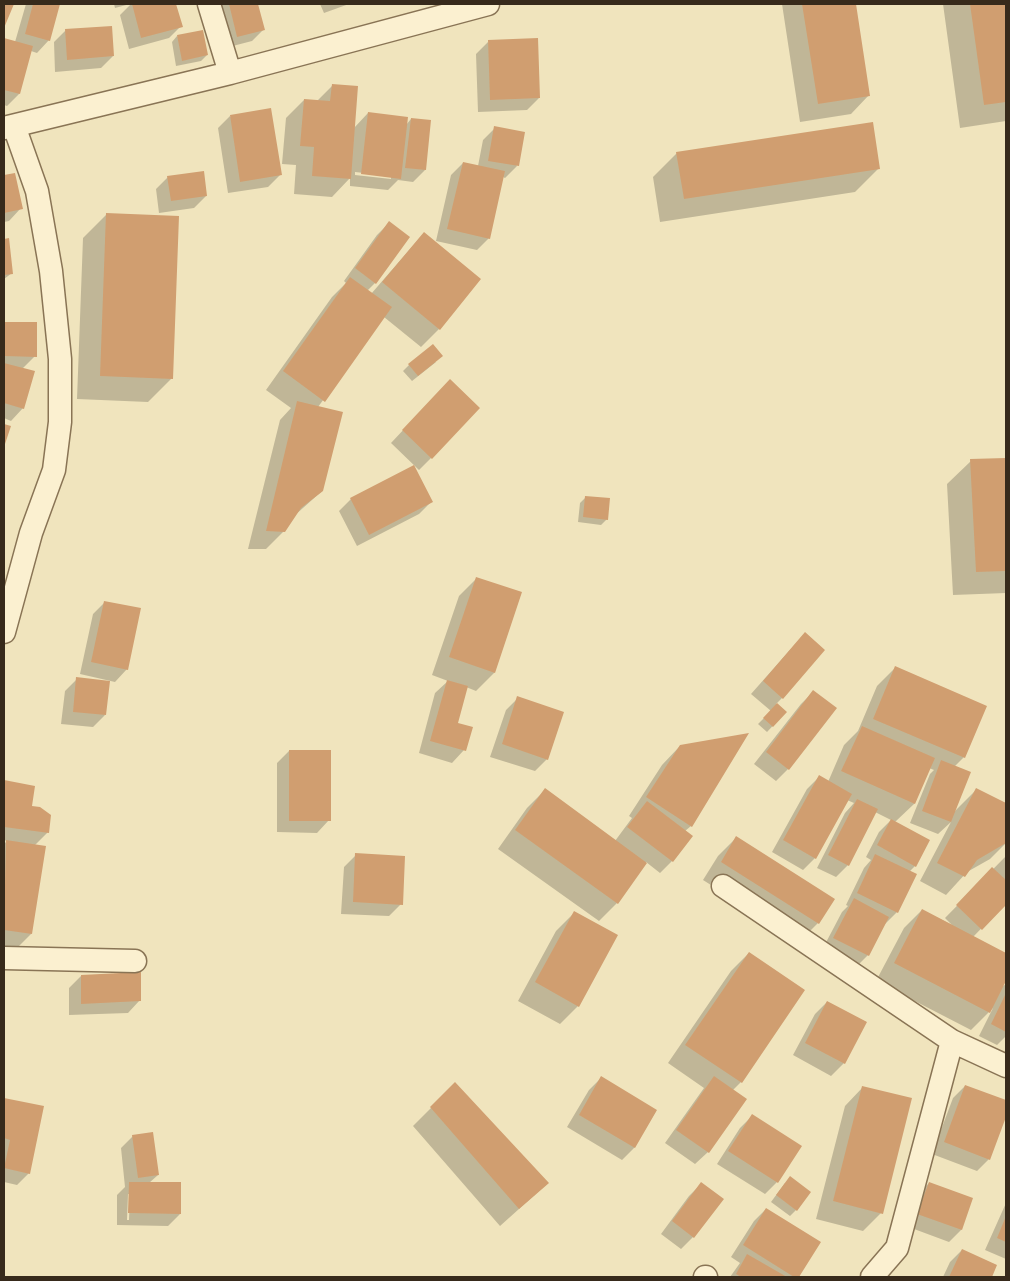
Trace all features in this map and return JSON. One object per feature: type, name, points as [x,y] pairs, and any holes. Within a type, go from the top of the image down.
[{"type":"street","points":[[209,4],[230,73]]},
{"type":"street","points":[[4,632],[31,533],[54,470],[60,422],[60,359],[51,271],[37,191],[9,127],[230,73],[488,4]]},
{"type":"street","points":[[723,886],[952,1041],[1006,1066]]},
{"type":"street","points":[[4,958],[135,961]]},
{"type":"street","points":[[872,1277],[898,1248],[952,1041]]},
{"type":"building","points":[[4,4],[14,4],[4,28]]},
{"type":"building","points":[[33,4],[60,4],[50,41],[25,34]]},
{"type":"building","points":[[132,4],[176,4],[183,27],[141,38]]},
{"type":"building","points":[[229,4],[258,4],[265,30],[237,37]]},
{"type":"building","points":[[802,4],[856,4],[870,96],[818,104]]},
{"type":"building","points":[[970,4],[1006,4],[1006,102],[984,105]]},
{"type":"building","points":[[112,26],[114,56],[67,60],[65,29]]},
{"type":"building","points":[[203,30],[208,55],[182,61],[177,35]]},
{"type":"building","points":[[4,38],[33,46],[20,94],[4,90]]},
{"type":"building","points":[[538,38],[540,98],[490,100],[488,40]]},
{"type":"building","points":[[332,84],[358,86],[351,179],[312,176],[314,147],[300,146],[304,99],[330,101]]},
{"type":"building","points":[[271,108],[282,175],[240,182],[230,115]]},
{"type":"building","points":[[368,112],[408,117],[401,179],[361,174]]},
{"type":"building","points":[[411,118],[431,120],[426,170],[405,168]]},
{"type":"building","points":[[873,122],[880,169],[684,199],[676,152]]},
{"type":"building","points":[[494,126],[525,132],[519,166],[488,161]]},
{"type":"building","points":[[463,162],[505,171],[490,239],[447,229]]},
{"type":"building","points":[[204,171],[207,196],[171,201],[167,176]]},
{"type":"building","points":[[15,173],[23,209],[4,213],[4,175]]},
{"type":"building","points":[[106,213],[179,216],[173,379],[100,376]]},
{"type":"building","points":[[389,221],[410,237],[376,284],[355,268]]},
{"type":"building","points":[[424,232],[481,279],[440,330],[382,282]]},
{"type":"building","points":[[9,238],[13,274],[4,275],[4,239]]},
{"type":"building","points":[[350,277],[392,307],[325,402],[283,371]]},
{"type":"building","points":[[4,322],[37,322],[37,357],[4,356]]},
{"type":"building","points":[[433,344],[443,356],[418,376],[408,364]]},
{"type":"building","points":[[4,363],[35,371],[24,409],[4,403]]},
{"type":"building","points":[[450,379],[480,408],[432,459],[402,430]]},
{"type":"building","points":[[297,401],[343,412],[323,491],[301,508],[285,532],[266,531]]},
{"type":"building","points":[[4,424],[11,426],[4,447]]},
{"type":"building","points":[[1006,458],[1006,571],[976,572],[970,459]]},
{"type":"building","points":[[414,465],[433,502],[369,535],[350,498]]},
{"type":"building","points":[[585,496],[610,498],[608,520],[583,517]]},
{"type":"building","points":[[476,577],[522,592],[495,673],[449,657]]},
{"type":"building","points":[[104,601],[141,608],[128,670],[91,662]]},
{"type":"building","points":[[805,632],[825,650],[783,699],[763,681]]},
{"type":"building","points":[[895,666],[987,706],[965,758],[873,719]]},
{"type":"building","points":[[76,677],[110,681],[106,715],[73,712]]},
{"type":"building","points":[[447,680],[468,686],[458,723],[473,727],[466,751],[430,741]]},
{"type":"building","points":[[813,690],[837,708],[789,770],[766,752]]},
{"type":"building","points":[[517,696],[564,712],[548,760],[502,744]]},
{"type":"building","points":[[777,703],[787,712],[773,727],[763,718]]},
{"type":"building","points":[[862,726],[935,758],[915,804],[841,771]]},
{"type":"building","points":[[749,733],[692,827],[646,797],[680,745]]},
{"type":"building","points":[[289,750],[331,750],[331,821],[289,821]]},
{"type":"building","points":[[941,760],[971,772],[951,822],[922,811]]},
{"type":"building","points":[[819,775],[852,794],[816,859],[783,840]]},
{"type":"building","points":[[4,780],[35,786],[32,806],[40,807],[51,815],[49,833],[4,827]]},
{"type":"building","points":[[545,788],[647,863],[618,904],[515,830]]},
{"type":"building","points":[[976,788],[1006,803],[1006,843],[977,860],[965,877],[937,863]]},
{"type":"building","points":[[857,799],[878,809],[849,866],[828,855]]},
{"type":"building","points":[[647,801],[693,836],[673,862],[627,827]]},
{"type":"building","points":[[891,819],[930,840],[916,867],[877,845]]},
{"type":"building","points":[[736,836],[835,899],[819,924],[721,862]]},
{"type":"building","points":[[6,840],[46,846],[32,934],[4,930]]},
{"type":"building","points":[[355,853],[405,856],[403,905],[353,902]]},
{"type":"building","points":[[875,854],[917,874],[898,913],[857,893]]},
{"type":"building","points":[[992,867],[1006,880],[1006,905],[982,930],[956,905]]},
{"type":"building","points":[[854,898],[889,917],[869,956],[833,938]]},
{"type":"building","points":[[922,909],[1006,953],[1006,981],[990,1013],[894,963]]},
{"type":"building","points":[[574,911],[618,935],[579,1007],[535,982]]},
{"type":"building","points":[[749,952],[805,990],[742,1083],[685,1045]]},
{"type":"building","points":[[141,972],[141,1001],[81,1004],[81,975]]},
{"type":"building","points":[[1006,993],[1006,1032],[991,1024]]},
{"type":"building","points":[[827,1001],[867,1022],[845,1064],[805,1043]]},
{"type":"building","points":[[601,1076],[657,1110],[635,1148],[579,1115]]},
{"type":"building","points":[[714,1076],[747,1099],[709,1153],[676,1130]]},
{"type":"building","points":[[455,1082],[549,1183],[519,1209],[430,1107]]},
{"type":"building","points":[[965,1085],[1006,1100],[1006,1117],[990,1160],[944,1142]]},
{"type":"building","points":[[862,1086],[912,1098],[883,1214],[833,1201]]},
{"type":"building","points":[[4,1098],[44,1106],[30,1174],[4,1168],[10,1140],[4,1138]]},
{"type":"building","points":[[752,1114],[802,1146],[778,1183],[728,1151]]},
{"type":"building","points":[[153,1132],[159,1175],[138,1178],[132,1135]]},
{"type":"building","points":[[790,1176],[811,1192],[797,1211],[776,1195]]},
{"type":"building","points":[[129,1182],[181,1182],[181,1214],[128,1213]]},
{"type":"building","points":[[701,1182],[724,1199],[694,1238],[672,1221]]},
{"type":"building","points":[[929,1182],[973,1198],[962,1230],[917,1214]]},
{"type":"building","points":[[766,1208],[821,1242],[799,1277],[794,1277],[743,1245]]},
{"type":"building","points":[[1006,1216],[1006,1242],[997,1238]]},
{"type":"building","points":[[962,1249],[997,1265],[992,1277],[949,1277]]},
{"type":"building","points":[[747,1254],[787,1277],[741,1277],[736,1274]]}]
